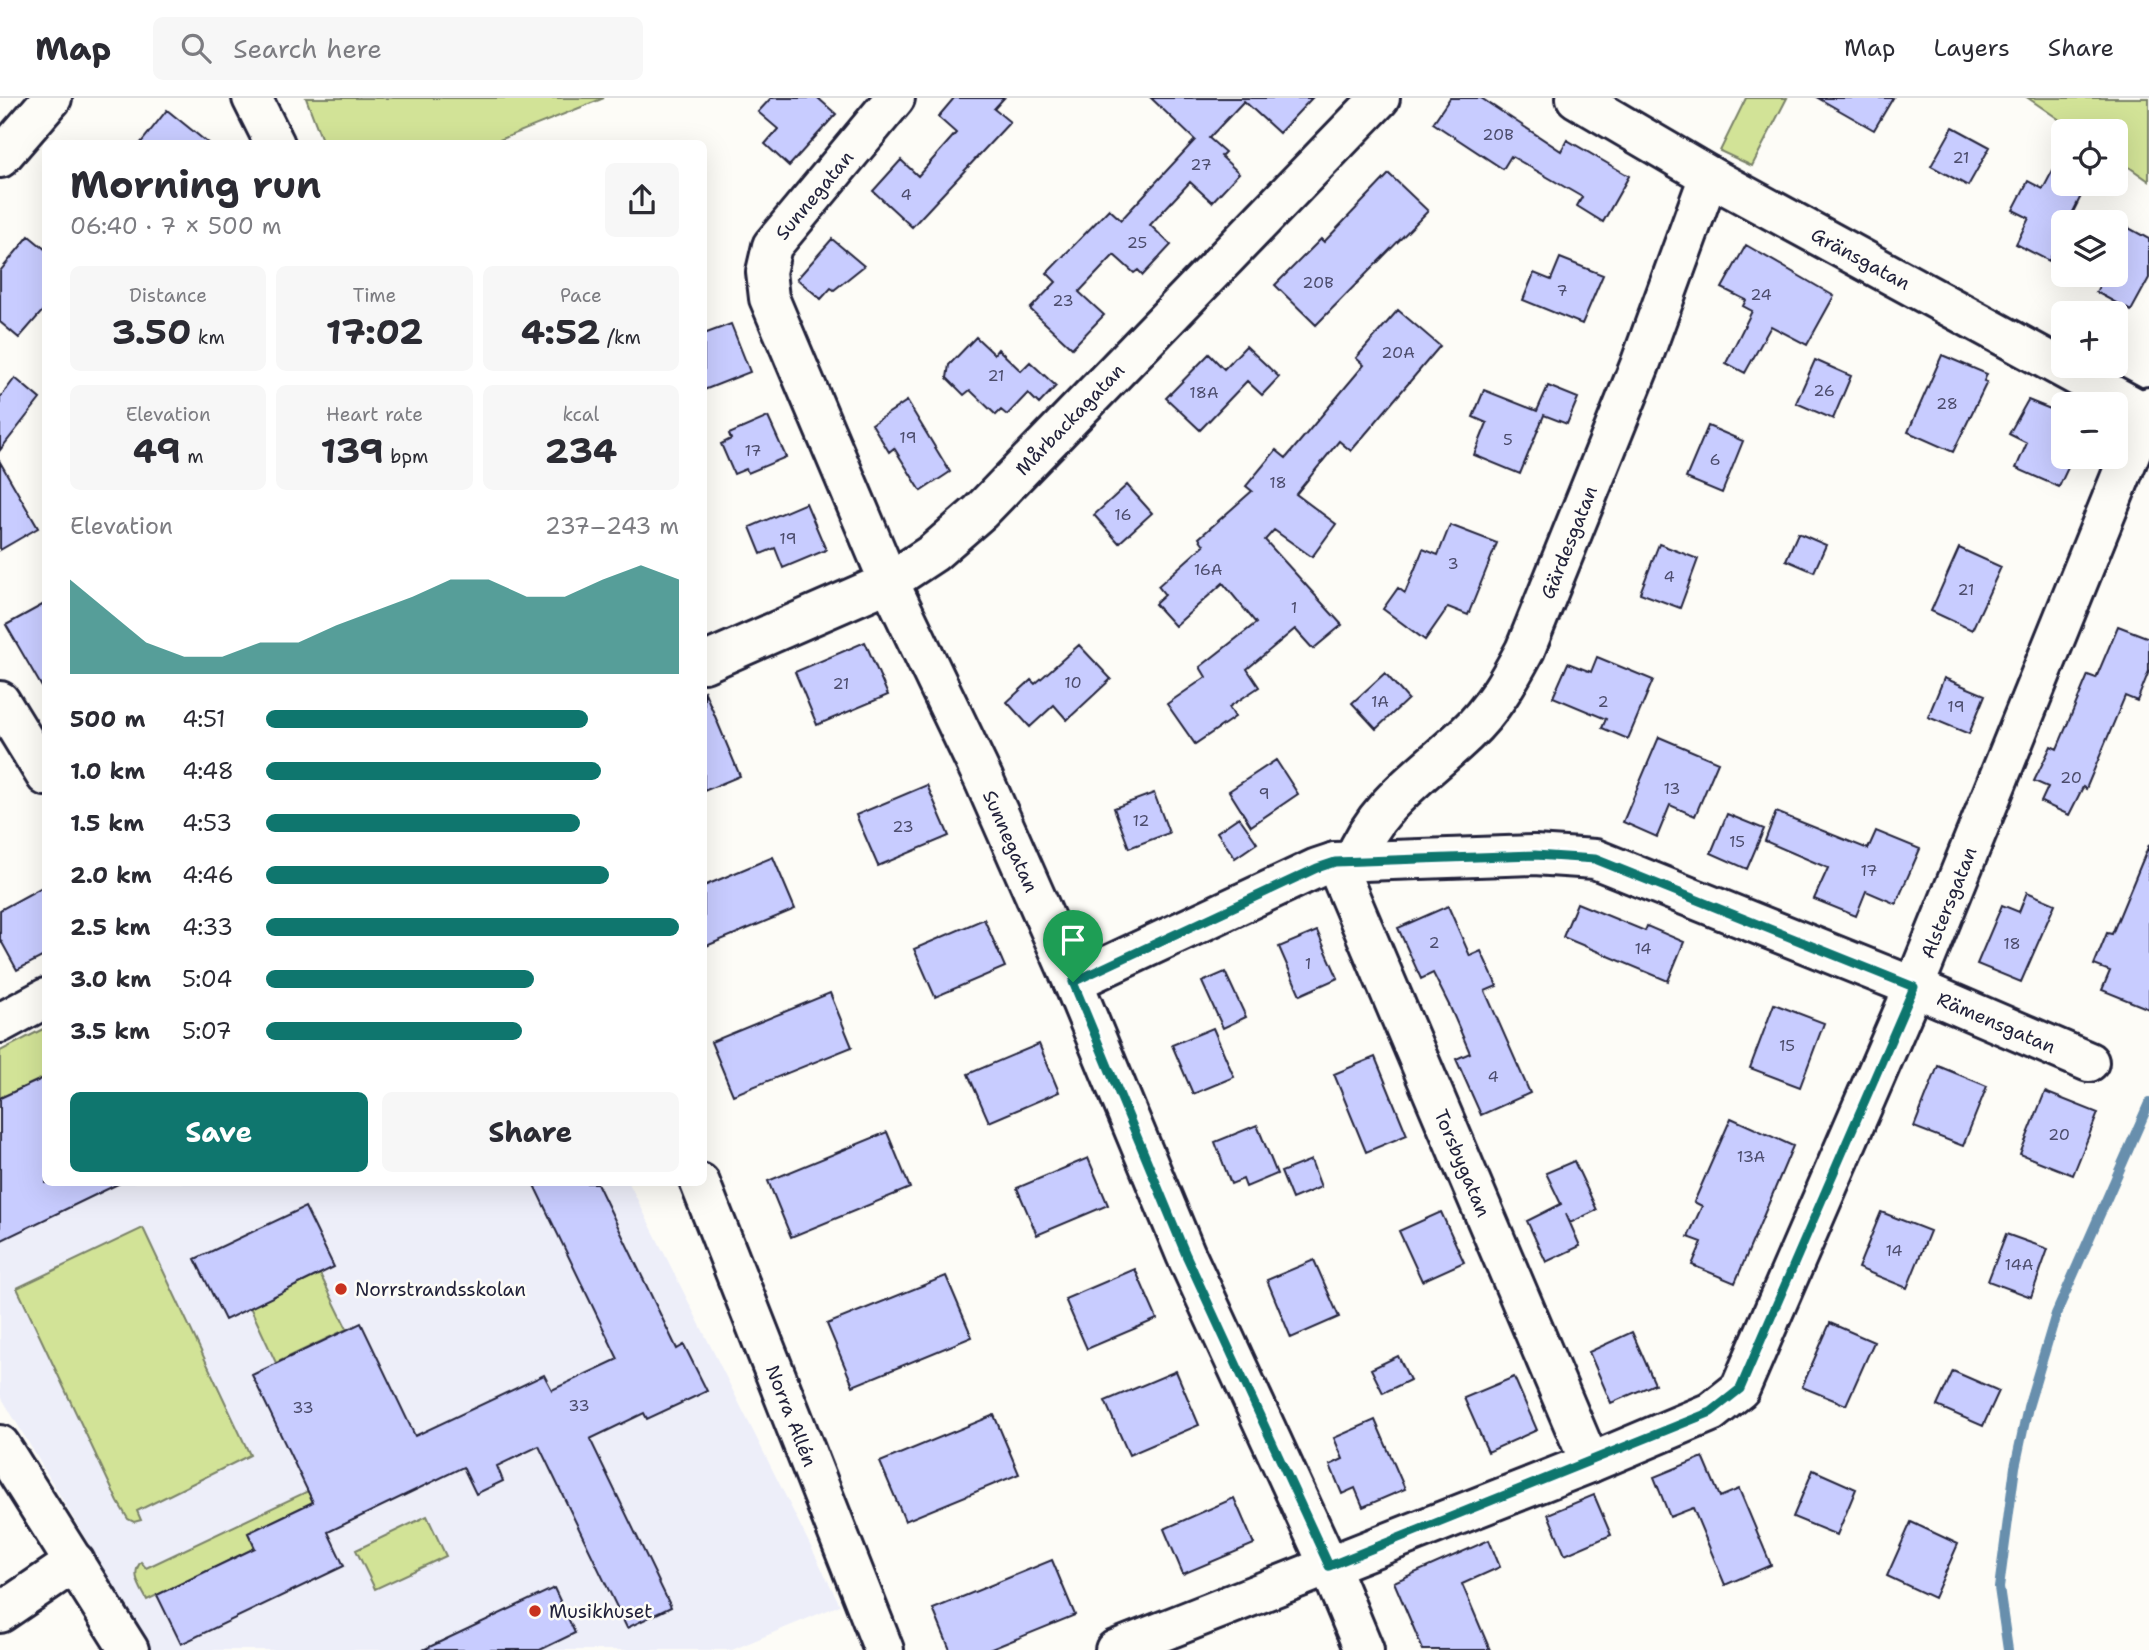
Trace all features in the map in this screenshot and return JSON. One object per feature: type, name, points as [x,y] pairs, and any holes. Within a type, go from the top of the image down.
[{"type":"street","points":[[252,98],[273,140]]},
{"type":"street","name":"Sunnegatan","points":[[895,98],[772,246],[766,272],[769,298],[889,582],[984,780],[1073,982],[1186,1255],[1329,1566],[1364,1650]]},
{"type":"street","name":"Mårbackagatan","points":[[707,662],[889,582],[933,553],[980,512],[1380,98]]},
{"type":"street","name":"Gränsgatan","points":[[1576,98],[1709,176],[2148,412]]},
{"type":"street","points":[[0,158],[32,105]]},
{"type":"street","name":"Gärdesgatan","points":[[1344,862],[1383,808],[1468,732],[1505,689],[1525,650],[1644,354],[1709,176]]},
{"type":"street","name":"Alstersgatan","points":[[1115,1650],[1590,1463],[1711,1412],[1740,1389],[1914,987],[2148,412]]},
{"type":"street","points":[[0,701],[42,769]]},
{"type":"street","name":"Rämensgatan","points":[[1073,982],[1304,874],[1344,862],[1535,855],[1595,859],[1914,987],[2089,1062]]},
{"type":"street","name":"Torsbygatan","points":[[1344,862],[1590,1463]]},
{"type":"street","points":[[0,1023],[42,1000]]},
{"type":"street","name":"Norra Allén","points":[[701,1186],[884,1650]]},
{"type":"street","points":[[0,1445],[128,1650]]},
{"type":"street","points":[[0,1613],[75,1562]]},
{"type":"shaded area","name":"Norrstrandsskolan","points":[[42,1030],[42,1186],[630,1186],[840,1605],[732,1650],[152,1650],[0,1395],[0,1051]]},
{"type":"green space","points":[[306,98],[604,98],[499,140],[322,140]]},
{"type":"green space","points":[[1746,98],[1787,98],[1752,166],[1720,151]]},
{"type":"green space","points":[[2028,98],[2149,98],[2149,181],[2128,166],[2128,119],[2059,119]]},
{"type":"green space","points":[[42,1030],[42,1078],[0,1098],[0,1051]]},
{"type":"green space","points":[[143,1228],[250,1455],[137,1511],[141,1520],[134,1522],[128,1519],[118,1502],[17,1288]]},
{"type":"green space","points":[[320,1274],[347,1329],[276,1363],[250,1307]]},
{"type":"green space","points":[[308,1491],[313,1502],[248,1533],[255,1548],[147,1600],[136,1576],[141,1562],[146,1568]]},
{"type":"green space","points":[[427,1516],[446,1556],[375,1589],[356,1550]]},
{"type":"building","points":[[771,98],[818,98],[836,114],[789,166],[765,144],[778,129],[758,112]]},
{"type":"building","points":[[954,98],[1004,98],[994,109],[1010,122],[912,227],[873,191],[901,160],[918,176],[956,133],[938,117]]},
{"type":"building","points":[[1151,98],[1312,98],[1279,133],[1244,101],[1209,138],[1225,152],[1221,156],[1239,173],[1212,202],[1190,182],[1150,225],[1171,245],[1143,275],[1138,270],[1134,273],[1114,255],[1079,292],[1104,315],[1072,348],[1030,309],[1056,282],[1047,273],[1109,209],[1121,220],[1195,140]]},
{"type":"building","points":[[1450,98],[1481,98],[1561,151],[1567,140],[1629,176],[1603,222],[1577,206],[1582,197],[1511,156],[1503,169],[1433,123]]},
{"type":"building","points":[[1818,98],[1893,98],[1874,130]]},
{"type":"building","points":[[167,110],[204,140],[143,140]]},
{"type":"building","points":[[1953,127],[1990,147],[1968,186],[1931,166]]},
{"type":"building","points":[[1389,174],[1428,211],[1316,325],[1275,285],[1321,239],[1324,242]]},
{"type":"building","points":[[2051,174],[2051,196],[2081,196],[2074,210],[2051,210],[2049,261],[2016,244],[2029,218],[2013,210],[2028,181],[2043,189]]},
{"type":"building","points":[[2128,228],[2149,239],[2149,278],[2131,311],[2128,309],[2128,301],[2113,301],[2096,292],[2099,287],[2128,287]]},
{"type":"building","points":[[29,236],[42,247],[42,312],[19,338],[0,322],[0,271]]},
{"type":"building","points":[[832,239],[864,266],[834,290],[831,288],[821,299],[797,279]]},
{"type":"building","points":[[1746,245],[1834,296],[1807,345],[1771,326],[1745,373],[1726,363],[1752,311],[1743,306],[1746,300],[1722,288]]},
{"type":"building","points":[[1560,258],[1603,275],[1582,324],[1523,300],[1534,273],[1551,280]]},
{"type":"building","points":[[1398,310],[1440,346],[1351,451],[1339,441],[1296,494],[1336,524],[1312,557],[1274,530],[1265,540],[1342,625],[1313,649],[1295,629],[1247,669],[1259,687],[1229,707],[1235,717],[1195,744],[1167,704],[1206,677],[1200,667],[1256,623],[1223,583],[1175,626],[1155,604],[1165,595],[1158,586],[1204,545],[1199,538],[1252,491],[1246,486],[1276,450],[1286,458],[1364,365],[1356,358]]},
{"type":"building","points":[[731,324],[750,372],[707,389],[707,333]]},
{"type":"building","points":[[976,337],[994,354],[998,349],[1021,371],[1030,362],[1056,386],[1039,404],[1028,393],[1007,415],[1001,410],[996,415],[970,390],[964,395],[947,378],[949,365]]},
{"type":"building","points":[[1246,346],[1279,377],[1262,395],[1247,381],[1200,430],[1166,398],[1209,354],[1224,369]]},
{"type":"building","points":[[1942,355],[1987,374],[1984,381],[1987,382],[1953,452],[1908,432]]},
{"type":"building","points":[[1815,360],[1851,376],[1833,419],[1796,403]]},
{"type":"building","points":[[15,378],[40,399],[0,450],[0,398]]},
{"type":"building","points":[[1548,386],[1578,398],[1567,424],[1544,415],[1520,474],[1474,455],[1487,423],[1473,417],[1484,390],[1537,411]]},
{"type":"building","points":[[2028,400],[2051,409],[2051,469],[2067,469],[2059,487],[2016,468],[2027,443],[2009,434]]},
{"type":"building","points":[[907,401],[950,472],[921,491],[894,448],[889,452],[872,424]]},
{"type":"building","points":[[768,417],[786,457],[748,473],[746,469],[734,474],[721,444],[731,439],[729,434]]},
{"type":"building","points":[[1708,426],[1743,441],[1722,493],[1686,478]]},
{"type":"building","points":[[0,462],[38,528],[0,550]]},
{"type":"building","points":[[1127,485],[1152,513],[1119,543],[1094,515]]},
{"type":"building","points":[[806,503],[826,550],[783,568],[775,548],[761,554],[750,527]]},
{"type":"building","points":[[1450,525],[1497,543],[1468,615],[1448,607],[1425,640],[1383,609],[1398,588],[1405,593],[1423,549],[1438,555]]},
{"type":"building","points":[[1798,533],[1826,545],[1814,572],[1786,560]]},
{"type":"building","points":[[1659,544],[1698,559],[1680,608],[1640,593]]},
{"type":"building","points":[[1959,548],[2001,567],[1972,630],[1931,611]]},
{"type":"building","points":[[42,605],[42,687],[6,625]]},
{"type":"building","points":[[2118,626],[2149,638],[2149,671],[2137,701],[2125,696],[2086,789],[2083,787],[2069,815],[2041,802],[2048,787],[2034,781],[2051,746],[2057,749],[2088,675],[2096,678]]},
{"type":"building","points":[[865,642],[888,695],[817,725],[795,672]]},
{"type":"building","points":[[1079,645],[1111,679],[1067,720],[1054,705],[1030,727],[1007,702],[1031,680],[1035,684]]},
{"type":"building","points":[[1597,657],[1653,680],[1628,739],[1602,728],[1606,719],[1553,697],[1568,663],[1591,672]]},
{"type":"building","points":[[1385,673],[1408,699],[1376,729],[1352,703]]},
{"type":"building","points":[[1944,678],[1985,695],[1969,734],[1928,717]]},
{"type":"building","points":[[707,697],[740,776],[707,790]]},
{"type":"building","points":[[1659,737],[1718,762],[1695,816],[1670,805],[1657,837],[1623,822]]},
{"type":"building","points":[[1276,760],[1298,794],[1251,826],[1229,791]]},
{"type":"building","points":[[927,785],[949,836],[878,866],[856,815]]},
{"type":"building","points":[[1154,793],[1169,833],[1129,848],[1114,808]]},
{"type":"building","points":[[1776,812],[1868,849],[1876,831],[1920,849],[1896,904],[1866,891],[1856,916],[1814,899],[1828,868],[1765,841]]},
{"type":"building","points":[[1727,814],[1764,829],[1747,869],[1711,853]]},
{"type":"building","points":[[1239,817],[1257,843],[1235,858],[1217,832]]},
{"type":"building","points":[[2149,845],[2149,1009],[2102,990],[2110,971],[2094,965],[2107,933],[2112,934]]},
{"type":"building","points":[[773,857],[795,909],[707,946],[707,885]]},
{"type":"building","points":[[42,887],[42,957],[17,970],[0,939],[0,910]]},
{"type":"building","points":[[2027,892],[2055,904],[2021,982],[1977,964],[2002,905],[2019,912]]},
{"type":"building","points":[[1577,903],[1645,931],[1647,926],[1684,942],[1668,981],[1563,937]]},
{"type":"building","points":[[1448,906],[1470,956],[1481,951],[1497,986],[1485,991],[1530,1093],[1481,1115],[1456,1059],[1470,1053],[1450,1007],[1433,973],[1421,979],[1398,928]]},
{"type":"building","points":[[984,919],[1005,967],[935,997],[914,949]]},
{"type":"building","points":[[1317,931],[1338,978],[1300,995],[1279,947]]},
{"type":"building","points":[[1225,972],[1246,1017],[1223,1028],[1202,982]]},
{"type":"building","points":[[830,993],[852,1047],[733,1095],[711,1042]]},
{"type":"building","points":[[1774,1004],[1824,1023],[1800,1087],[1750,1068]]},
{"type":"building","points":[[1213,1028],[1234,1077],[1193,1094],[1172,1045]]},
{"type":"building","points":[[1039,1044],[1059,1092],[989,1122],[968,1074]]},
{"type":"building","points":[[1375,1057],[1407,1135],[1366,1152],[1334,1074]]},
{"type":"building","points":[[1938,1066],[1987,1086],[1963,1146],[1914,1127]]},
{"type":"building","points":[[42,1079],[42,1186],[114,1186],[0,1241],[0,1098]]},
{"type":"building","points":[[2045,1092],[2098,1113],[2073,1175],[2020,1154]]},
{"type":"building","points":[[1731,1118],[1793,1146],[1735,1283],[1692,1265],[1702,1242],[1688,1237],[1702,1206],[1694,1202]]},
{"type":"building","points":[[1257,1125],[1277,1174],[1246,1187],[1243,1179],[1231,1184],[1215,1142]]},
{"type":"building","points":[[887,1132],[910,1188],[791,1237],[768,1181]]},
{"type":"building","points":[[1088,1158],[1108,1205],[1037,1235],[1017,1188]]},
{"type":"building","points":[[1311,1160],[1321,1187],[1292,1199],[1281,1172]]},
{"type":"building","points":[[1574,1161],[1597,1210],[1570,1223],[1566,1214],[1580,1246],[1546,1262],[1527,1221],[1561,1204],[1546,1173]]},
{"type":"building","points":[[534,1186],[598,1186],[677,1349],[684,1345],[707,1391],[647,1419],[644,1413],[590,1439],[671,1607],[627,1628],[539,1446],[497,1466],[503,1481],[476,1494],[463,1467],[328,1532],[344,1566],[181,1644],[157,1595],[255,1548],[248,1533],[313,1502],[252,1375],[361,1323],[415,1436],[544,1375],[552,1390],[618,1359]]},
{"type":"building","points":[[305,1207],[334,1267],[225,1320],[195,1259]]},
{"type":"building","points":[[1441,1212],[1464,1262],[1422,1281],[1399,1231]]},
{"type":"building","points":[[1881,1212],[1930,1231],[1907,1288],[1858,1268]]},
{"type":"building","points":[[2006,1234],[2048,1249],[2031,1297],[1988,1281]]},
{"type":"building","points":[[1314,1260],[1339,1317],[1291,1338],[1267,1280]]},
{"type":"building","points":[[1135,1269],[1157,1319],[1087,1349],[1065,1299]]},
{"type":"building","points":[[946,1276],[972,1337],[853,1386],[827,1324]]},
{"type":"building","points":[[1830,1323],[1874,1342],[1846,1405],[1802,1387]]},
{"type":"building","points":[[1632,1332],[1655,1384],[1611,1403],[1589,1352]]},
{"type":"building","points":[[1398,1356],[1410,1380],[1383,1393],[1371,1369]]},
{"type":"building","points":[[1176,1371],[1199,1425],[1129,1455],[1105,1401]]},
{"type":"building","points":[[1953,1371],[1999,1391],[1983,1426],[1937,1406]]},
{"type":"building","points":[[1514,1377],[1537,1430],[1488,1452],[1464,1398]]},
{"type":"building","points":[[994,1415],[1019,1474],[905,1521],[880,1462]]},
{"type":"building","points":[[1375,1420],[1405,1489],[1363,1507],[1355,1488],[1342,1494],[1330,1465],[1343,1459],[1334,1438]]},
{"type":"building","points":[[1703,1457],[1720,1497],[1739,1489],[1771,1565],[1725,1585],[1693,1508],[1670,1517],[1654,1477]]},
{"type":"building","points":[[1813,1470],[1856,1489],[1837,1535],[1793,1517]]},
{"type":"building","points":[[1594,1495],[1611,1535],[1565,1555],[1548,1514]]},
{"type":"building","points":[[1234,1498],[1254,1544],[1183,1574],[1164,1529]]},
{"type":"building","points":[[1911,1522],[1958,1544],[1934,1598],[1887,1576]]},
{"type":"building","points":[[1489,1540],[1500,1567],[1462,1584],[1490,1650],[1423,1650],[1394,1582]]},
{"type":"building","points":[[1052,1560],[1075,1615],[989,1650],[950,1650],[933,1609]]},
{"type":"building","name":"Musikhuset","points":[[554,1588],[575,1633],[540,1650],[423,1650]]},
{"type":"waterway","points":[[2008,1650],[1999,1588],[2015,1467],[2028,1407],[2056,1314],[2149,1103]]},
{"type":"place","name":"Norrstrandsskolan","points":[[341,1289]]},
{"type":"place","name":"Musikhuset","points":[[535,1611]]},
{"type":"route","points":[[1535,855],[1595,859],[1914,987],[1740,1389],[1711,1412],[1329,1566],[1186,1255],[1073,982],[1335,862],[1535,855]]}]
